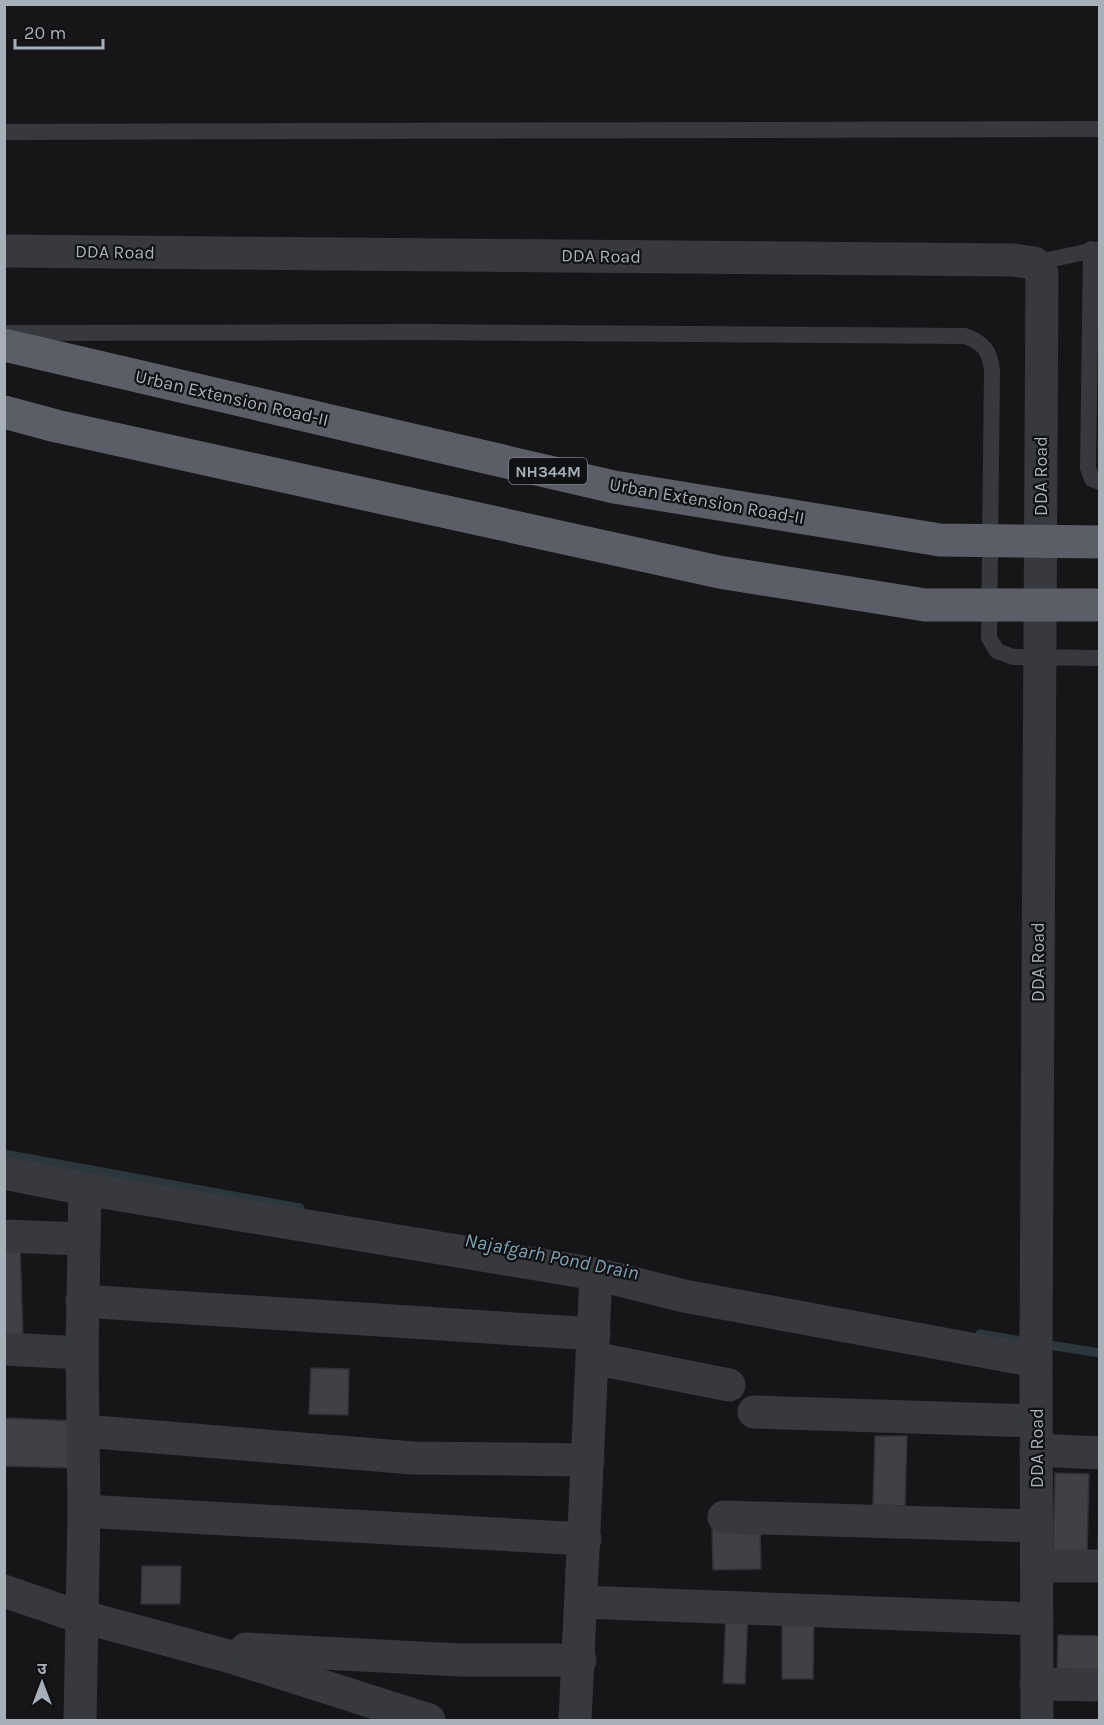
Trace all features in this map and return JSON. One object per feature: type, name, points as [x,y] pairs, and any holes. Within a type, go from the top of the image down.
[{"type":"highway","name":"Urban Extension Road-II","points":[[4,345],[614,487],[940,540],[1100,542]]},
{"type":"highway","points":[[4,412],[80,431],[719,572],[925,605],[1100,605]]},
{"type":"street","name":"DDA Road","points":[[4,250],[978,260],[1034,263],[1042,274],[1036,1344],[1037,1720]]},
{"type":"street","points":[[4,1173],[85,1190],[596,1274],[684,1296],[1036,1344]]},
{"type":"street","points":[[80,1720],[84,1617],[82,1239],[85,1190]]},
{"type":"street","points":[[4,1236],[82,1239]]},
{"type":"street","points":[[575,1720],[580,1660],[596,1274]]},
{"type":"street","points":[[82,1301],[593,1346],[729,1385]]},
{"type":"street","points":[[4,1349],[82,1353]]},
{"type":"street","points":[[754,1412],[1036,1436],[1100,1453]]},
{"type":"street","points":[[83,1431],[413,1458],[588,1460]]},
{"type":"street","points":[[84,1511],[585,1539]]},
{"type":"street","points":[[724,1517],[1037,1526]]},
{"type":"street","points":[[1037,1566],[1100,1566]]},
{"type":"street","points":[[4,1591],[429,1720]]},
{"type":"street","points":[[582,1602],[1037,1619]]},
{"type":"street","points":[[190,1646],[460,1660],[580,1660]]},
{"type":"street","points":[[1036,1684],[1100,1685]]},
{"type":"lane","points":[[1062,129],[1100,118]]},
{"type":"lane","points":[[4,132],[1100,129]]},
{"type":"lane","points":[[1034,263],[1095,249],[1088,468],[1092,479],[1100,482]]},
{"type":"lane","points":[[4,333],[434,332],[965,336],[980,342],[990,353],[992,371],[989,638],[997,651],[1013,657],[1100,658]]},
{"type":"building","points":[[4,1243],[20,1243],[23,1336],[4,1337]]},
{"type":"building","points":[[311,1368],[349,1369],[348,1415],[309,1414]]},
{"type":"building","points":[[4,1418],[75,1421],[73,1468],[4,1466]]},
{"type":"building","points":[[875,1436],[907,1436],[905,1506],[873,1505]]},
{"type":"building","points":[[1055,1473],[1089,1474],[1087,1552],[1053,1551]]},
{"type":"building","points":[[1100,1481],[1100,1549],[1098,1549]]},
{"type":"building","points":[[712,1528],[760,1528],[761,1569],[713,1570]]},
{"type":"building","points":[[142,1566],[181,1566],[180,1604],[141,1604]]},
{"type":"building","points":[[726,1611],[748,1612],[745,1684],[723,1683]]},
{"type":"building","points":[[782,1621],[814,1621],[813,1679],[782,1679]]},
{"type":"building","points":[[1058,1635],[1100,1636],[1099,1679],[1057,1678]]},
{"type":"waterway","name":"Najafgarh Pond Drain","points":[[4,1154],[300,1208]]},
{"type":"waterway","name":"Najafgarh Pond Drain","points":[[980,1334],[1029,1342]]},
{"type":"waterway","name":"Najafgarh Pond Drain","points":[[1043,1344],[1100,1353]]}]
